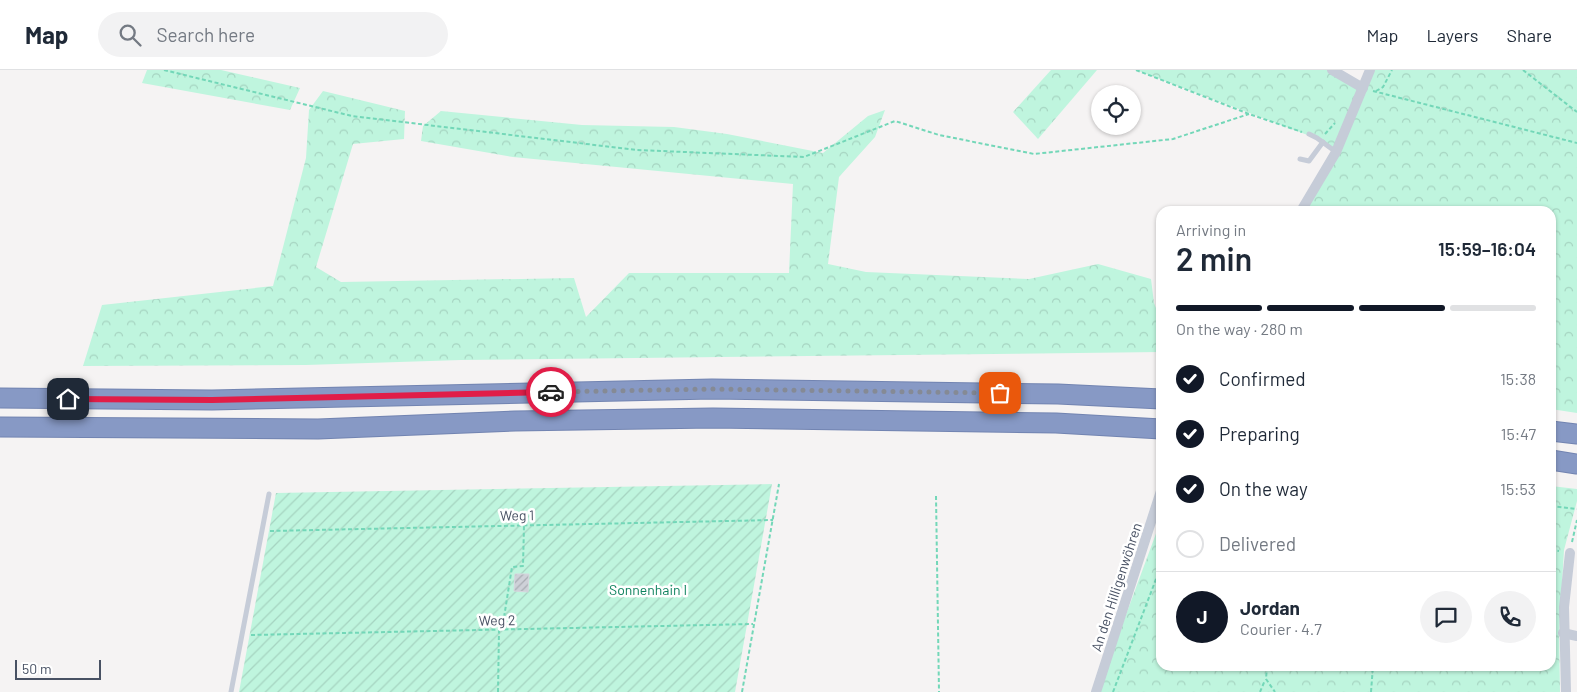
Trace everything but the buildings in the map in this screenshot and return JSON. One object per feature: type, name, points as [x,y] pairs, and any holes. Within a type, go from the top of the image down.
[{"type":"highway","points":[[0,398],[212,400],[712,389],[1048,394],[1156,399]]},
{"type":"highway","points":[[0,427],[318,429],[515,421],[713,418],[1056,423],[1156,429]]},
{"type":"highway","points":[[1556,432],[1577,434]]},
{"type":"highway","points":[[1556,461],[1577,464]]},
{"type":"street","points":[[1332,70],[1363,88]]},
{"type":"street","points":[[1304,206],[1336,152],[1370,70]]},
{"type":"street","name":"An den Hilligenwöhren","points":[[1096,692],[1156,506]]},
{"type":"street","points":[[1566,692],[1563,633],[1564,607],[1573,554]]},
{"type":"street","points":[[1563,633],[1577,636]]},
{"type":"lane","points":[[1309,134],[1336,152]]},
{"type":"lane","points":[[1300,159],[1309,162],[1323,142]]},
{"type":"lane","points":[[231,692],[269,494]]},
{"type":"path","points":[[164,70],[352,116],[638,150],[794,157],[804,157],[895,121],[939,135],[1034,154],[1173,139],[1249,114]]},
{"type":"path","points":[[1136,70],[1249,114],[1309,134]]},
{"type":"path","points":[[1374,92],[1383,87],[1392,70]]},
{"type":"path","points":[[1523,70],[1577,112]]},
{"type":"path","points":[[1363,88],[1577,143]]},
{"type":"path","points":[[742,692],[779,484]]},
{"type":"path","points":[[936,496],[939,692]]},
{"type":"path","points":[[1556,507],[1577,509]]},
{"type":"path","name":"Weg 1","points":[[261,530],[773,520]]},
{"type":"path","points":[[1573,554],[1577,520]]},
{"type":"path","points":[[498,692],[500,630],[512,567],[523,566],[524,525]]},
{"type":"path","points":[[1113,692],[1156,579]]},
{"type":"path","name":"Weg 2","points":[[241,634],[753,624]]},
{"type":"path","points":[[1260,692],[1266,680],[1267,671]]},
{"type":"path","points":[[1371,692],[1373,671]]},
{"type":"path","points":[[1266,680],[1275,692]]},
{"type":"green space","points":[[147,70],[221,70],[300,88],[290,110],[142,83]]},
{"type":"green space","points":[[1051,70],[1097,70],[1038,139],[1013,112]]},
{"type":"green space","points":[[1136,70],[1332,70],[1362,88],[1375,70],[1577,70],[1577,413],[1556,410],[1556,206],[1304,206],[1336,152],[1310,136]]},
{"type":"green space","points":[[323,91],[405,111],[404,139],[353,144],[316,267],[341,282],[574,278],[586,317],[629,273],[789,273],[793,184],[513,157],[421,141],[423,126],[441,111],[582,125],[674,127],[727,134],[823,153],[868,116],[885,110],[875,137],[839,177],[828,264],[866,272],[1029,279],[1098,264],[1151,279],[1156,308],[1156,352],[461,360],[306,365],[83,366],[102,305],[273,286],[306,158],[309,110]]},
{"type":"green space","name":"Sonnenhain I","points":[[772,484],[735,692],[239,692],[276,493]]},
{"type":"green space","points":[[1556,487],[1577,489],[1577,501],[1564,550],[1559,634],[1560,692],[1100,692],[1156,534],[1156,671],[1556,671]]},
{"type":"way so far","points":[[551,392],[712,389],[1000,393]]},
{"type":"route","points":[[68,399],[212,400],[551,392]]}]
